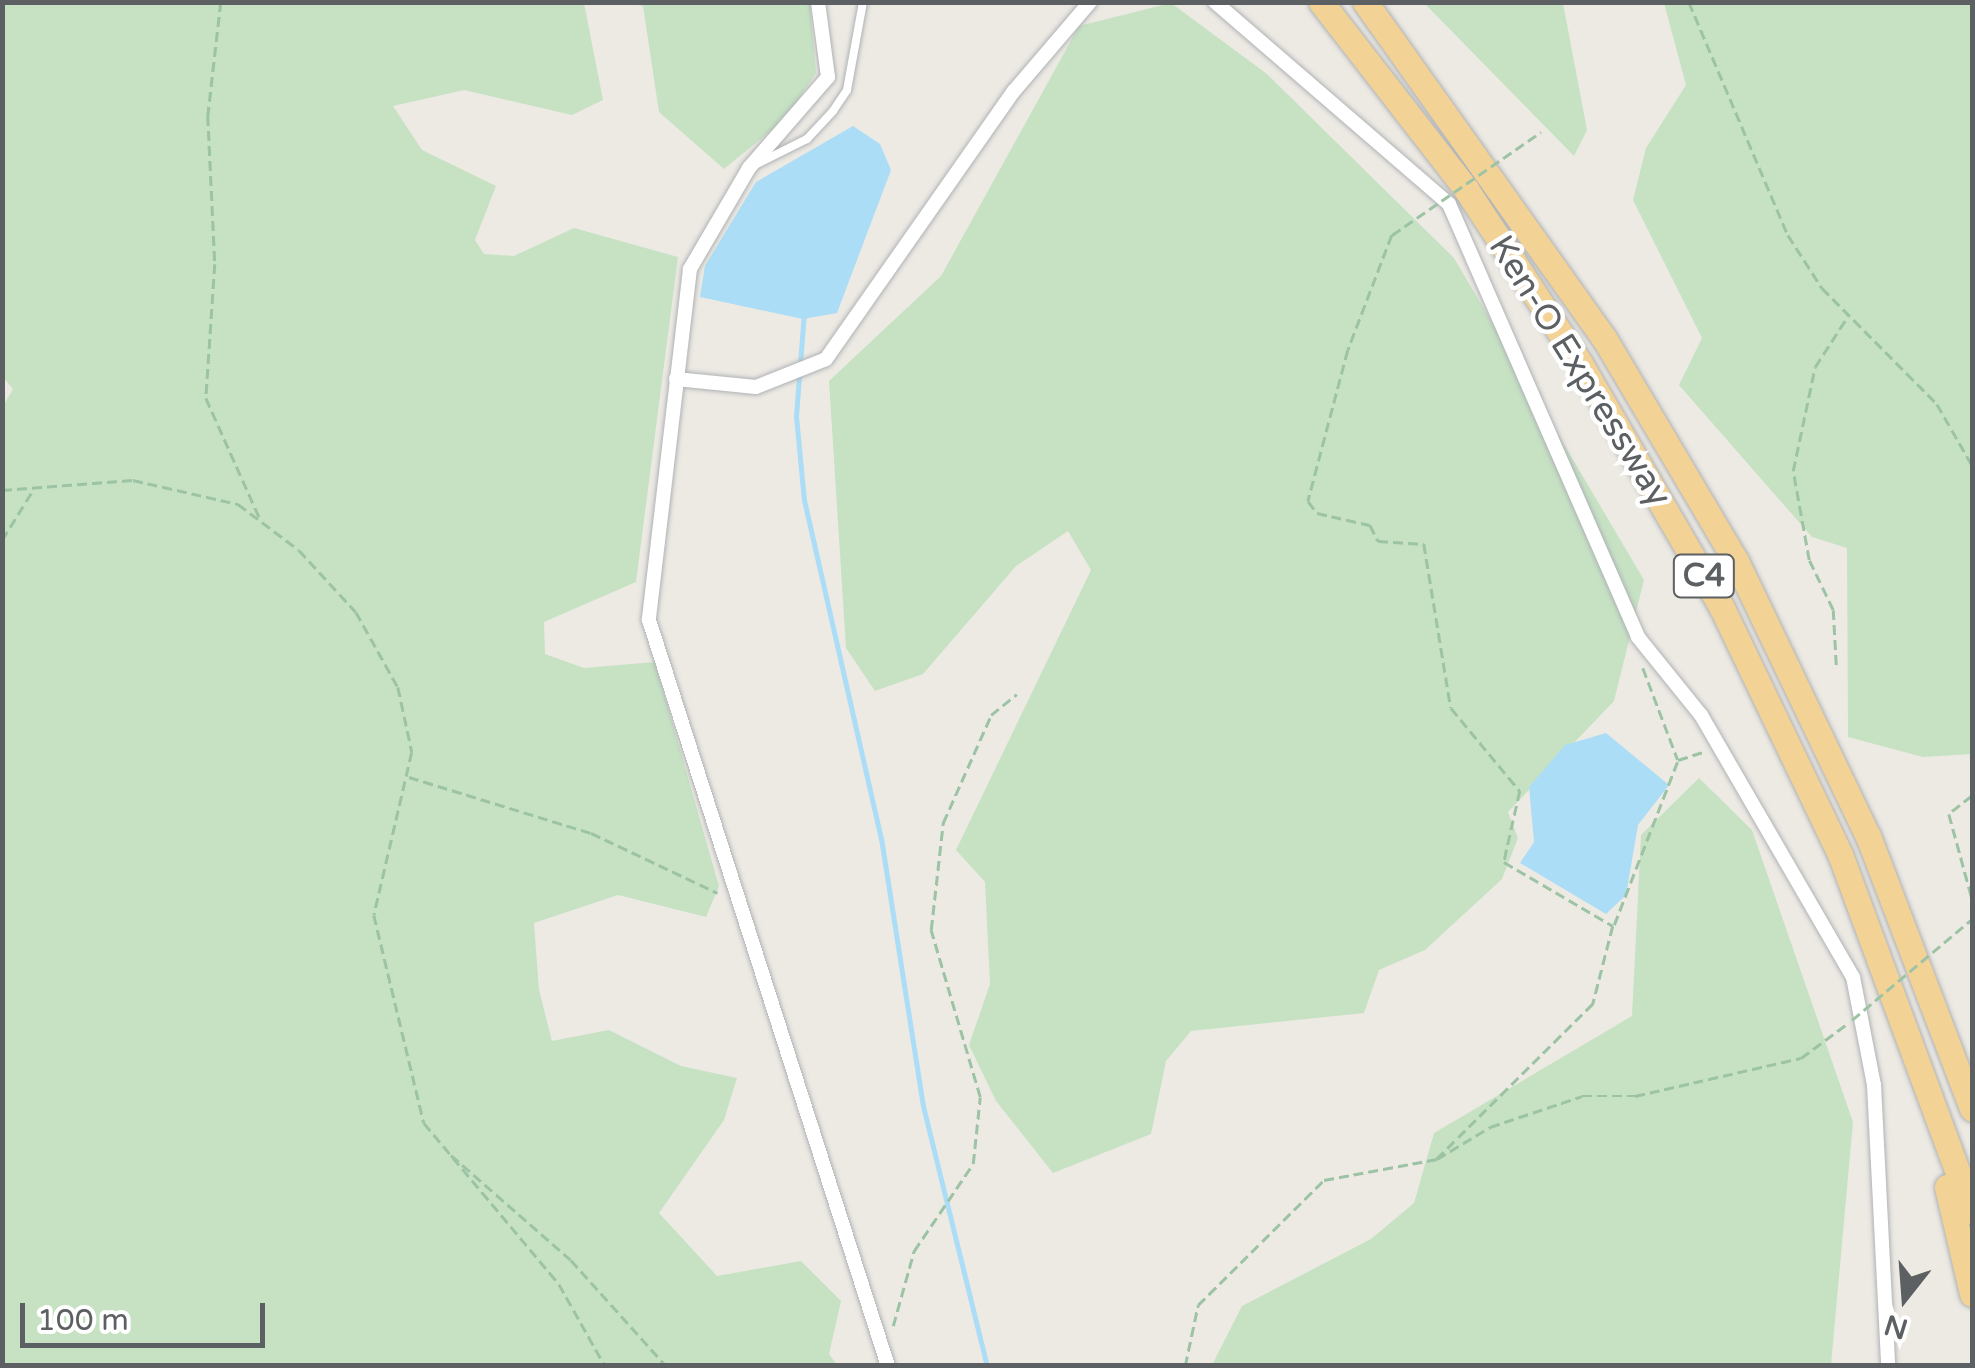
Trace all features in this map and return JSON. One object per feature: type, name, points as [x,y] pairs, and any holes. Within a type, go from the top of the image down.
[{"type":"highway","name":"Ken-O Expressway","points":[[1322,2],[1466,189],[1722,608],[1840,854],[1972,1211]]},
{"type":"highway","name":"Ken-O Expressway","points":[[1365,2],[1498,180],[1690,478],[1868,836],[1972,1109]]},
{"type":"highway","points":[[1868,836],[1909,908],[1972,1071]]},
{"type":"highway","points":[[1930,1094],[1932,1142],[1972,1294]]},
{"type":"street","points":[[818,2],[828,78],[749,168],[690,269],[648,620],[888,1366]]},
{"type":"street","points":[[676,379],[756,387],[826,359],[1014,92],[1090,2]]},
{"type":"street","points":[[1215,2],[1449,204],[1638,637],[1701,715],[1853,977],[1874,1085],[1888,1366]]},
{"type":"lane","points":[[749,168],[806,139],[833,111],[847,90],[863,2]]},
{"type":"path","points":[[222,2],[208,116],[215,264],[206,398],[261,521]]},
{"type":"path","points":[[1688,2],[1754,171],[1822,288],[1936,404],[1972,465]]},
{"type":"path","points":[[1541,132],[1392,235],[1348,350],[1308,501],[1317,513],[1370,524],[1378,541],[1417,537],[1429,552],[1451,708],[1520,791],[1506,864],[1613,926]]},
{"type":"path","points":[[1836,665],[1833,610],[1809,560],[1793,471],[1815,367],[1849,315]]},
{"type":"path","points":[[2,490],[133,480],[238,504],[300,550],[382,652],[407,717],[408,777],[374,915],[378,961],[424,1123],[559,1284],[606,1366]]},
{"type":"path","points":[[2,540],[34,489]]},
{"type":"path","points":[[1438,1159],[1593,1004],[1613,926],[1678,760],[1638,637]]},
{"type":"path","points":[[2,694],[2,712]]},
{"type":"path","points":[[880,1342],[891,1334],[914,1251],[972,1164],[980,1098],[952,1022],[933,910],[943,823],[991,715],[1017,694]]},
{"type":"path","points":[[1678,760],[1703,752]]},
{"type":"path","points":[[408,777],[591,833],[742,905]]},
{"type":"path","points":[[1972,796],[1949,814],[1972,898]]},
{"type":"path","points":[[1185,1366],[1198,1304],[1324,1180],[1438,1159],[1490,1127],[1582,1096],[1635,1096],[1800,1058],[1852,1020],[1972,918]]},
{"type":"path","points":[[442,1148],[570,1260],[666,1366]]},
{"type":"green space","points":[[3,2],[584,3],[603,100],[572,115],[464,90],[393,106],[422,150],[496,186],[475,240],[484,254],[514,256],[574,228],[678,257],[636,582],[544,622],[545,654],[584,668],[655,662],[719,886],[706,917],[618,895],[534,923],[539,990],[552,1041],[609,1030],[681,1066],[737,1078],[724,1120],[659,1213],[717,1276],[801,1261],[841,1301],[829,1354],[837,1365],[3,1365],[2,408],[13,389],[2,376]]},
{"type":"green space","points":[[628,3],[810,3],[816,73],[785,119],[724,169],[659,112],[643,6]]},
{"type":"green space","points":[[1171,3],[1267,74],[1454,258],[1644,580],[1614,701],[1508,812],[1518,838],[1502,879],[1425,950],[1379,970],[1364,1013],[1191,1031],[1166,1061],[1151,1134],[1053,1173],[996,1101],[969,1045],[990,984],[985,882],[956,850],[1091,570],[1068,531],[1016,566],[923,674],[875,691],[846,648],[829,381],[941,276],[1079,26]]},
{"type":"green space","points":[[1424,3],[1563,3],[1587,130],[1574,156]]},
{"type":"green space","points":[[1664,3],[1972,3],[1972,754],[1923,757],[1848,737],[1847,548],[1812,537],[1679,385],[1702,338],[1633,200],[1646,148],[1686,85]]},
{"type":"green space","points":[[1699,778],[1752,830],[1853,1122],[1831,1365],[1212,1365],[1242,1306],[1371,1239],[1414,1203],[1434,1133],[1632,1016],[1641,835]]},
{"type":"water","points":[[853,126],[880,144],[891,170],[837,313],[803,319],[700,297],[705,266],[756,182]]},
{"type":"water","points":[[1606,733],[1669,785],[1638,825],[1626,895],[1606,914],[1520,863],[1534,842],[1529,787],[1565,745]]},
{"type":"waterway","points":[[804,312],[796,416],[804,500],[881,838],[923,1106],[987,1366]]}]
